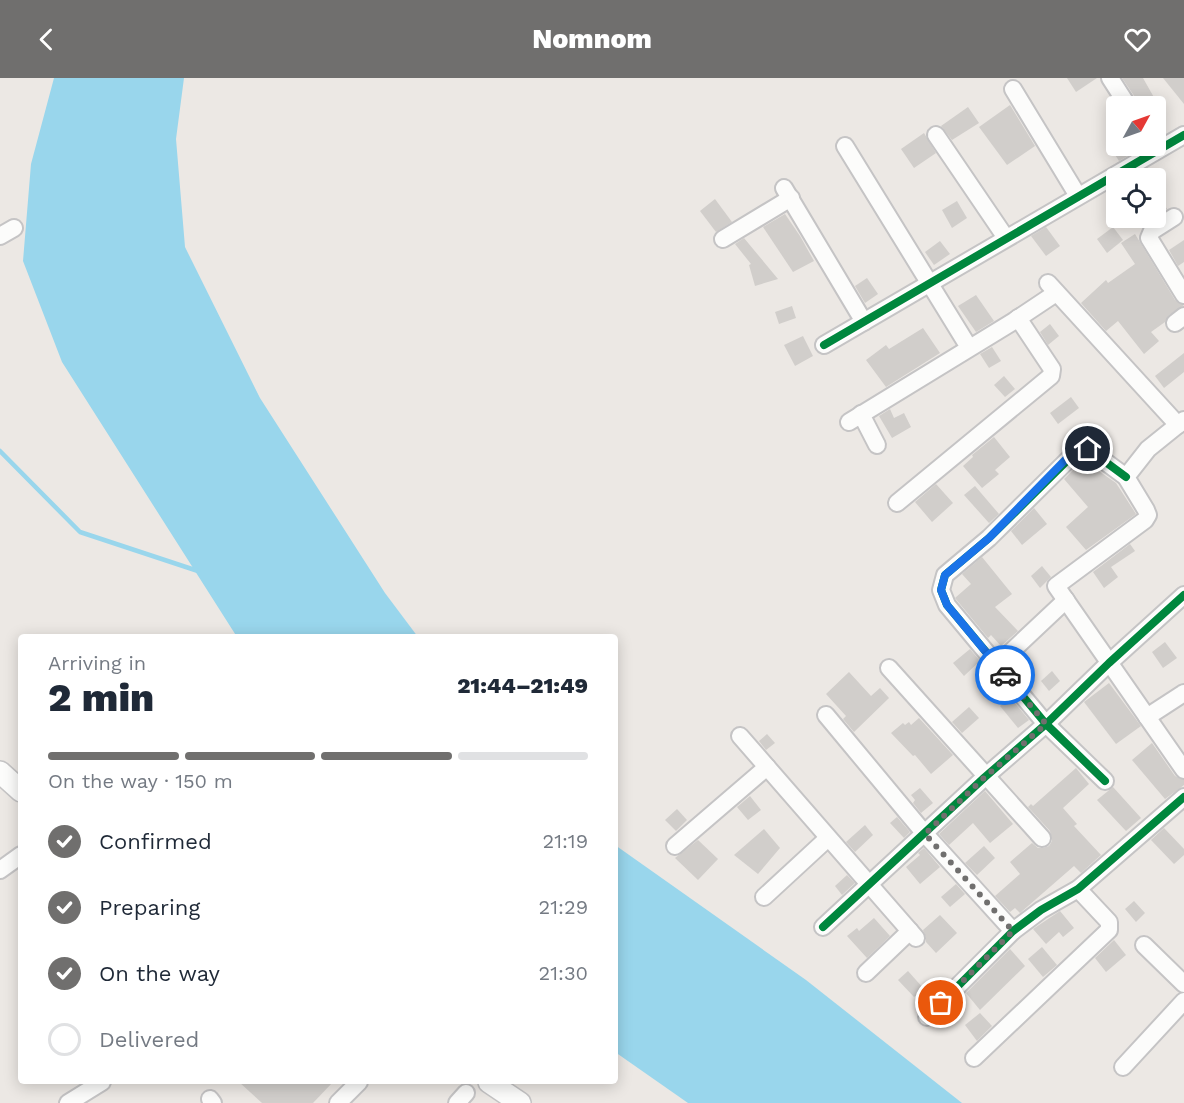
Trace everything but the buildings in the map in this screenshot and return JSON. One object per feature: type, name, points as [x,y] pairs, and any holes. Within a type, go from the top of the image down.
[{"type":"street","points":[[1110,78],[1122,96]]},
{"type":"street","points":[[1012,88],[1078,196]]},
{"type":"street","points":[[936,135],[1006,238]]},
{"type":"street","points":[[1166,143],[1184,135]]},
{"type":"street","points":[[845,146],[931,282],[965,341]]},
{"type":"street","points":[[824,345],[1143,156]]},
{"type":"street","points":[[723,239],[788,193],[864,322]]},
{"type":"street","points":[[1174,217],[1152,231],[1149,238],[1184,295]]},
{"type":"street","points":[[877,445],[855,418],[1018,318],[1052,288],[1181,422],[1148,449],[1126,477]]},
{"type":"street","points":[[897,503],[1051,376],[1052,369],[1018,318]]},
{"type":"street","points":[[1105,781],[1046,724],[947,605],[941,590],[945,575],[989,538],[1070,455],[1078,450],[1088,449],[1126,477],[1148,515],[1145,520],[1056,586],[1184,770]]},
{"type":"street","points":[[823,927],[1184,595]]},
{"type":"street","points":[[997,665],[1066,600]]},
{"type":"street","points":[[889,668],[1042,838]]},
{"type":"street","points":[[1147,717],[1184,693]]},
{"type":"street","points":[[826,715],[925,834],[1013,931]]},
{"type":"street","points":[[740,736],[913,935],[866,973]]},
{"type":"street","points":[[675,846],[767,767]]},
{"type":"street","points":[[0,772],[18,788]]},
{"type":"street","points":[[927,1017],[1013,931],[1041,910],[1078,889],[1184,797]]},
{"type":"street","points":[[764,897],[828,838]]},
{"type":"street","points":[[0,870],[18,857]]},
{"type":"street","points":[[974,1058],[1108,930],[1108,922],[1078,889]]},
{"type":"street","points":[[1144,945],[1184,984]]},
{"type":"street","points":[[1123,1067],[1184,1001]]},
{"type":"street","points":[[75,1101],[99,1084]]},
{"type":"street","points":[[338,1103],[357,1084]]},
{"type":"street","points":[[492,1084],[520,1103]]},
{"type":"water","points":[[54,78],[184,78],[176,139],[185,247],[260,398],[385,593],[416,634],[235,634],[62,362],[23,261],[31,164]]},
{"type":"water","points":[[618,847],[806,980],[962,1103],[688,1103],[618,1054]]},
{"type":"waterway","points":[[0,451],[80,532],[198,571]]},
{"type":"cycle path","points":[[824,345],[1184,135]]},
{"type":"cycle path","points":[[1105,781],[1046,724],[947,605],[941,590],[945,575],[989,538],[1078,450],[1088,449],[1126,477]]},
{"type":"cycle path","points":[[823,927],[1184,595]]},
{"type":"cycle path","points":[[927,1017],[1013,931],[1041,910],[1078,889],[1184,797]]},
{"type":"way so far","points":[[941,1003],[1013,931],[925,834],[985,777],[1046,724],[1005,675]]},
{"type":"route","points":[[1005,675],[947,605],[941,590],[945,575],[989,538],[1070,455],[1078,450],[1088,449]]}]
